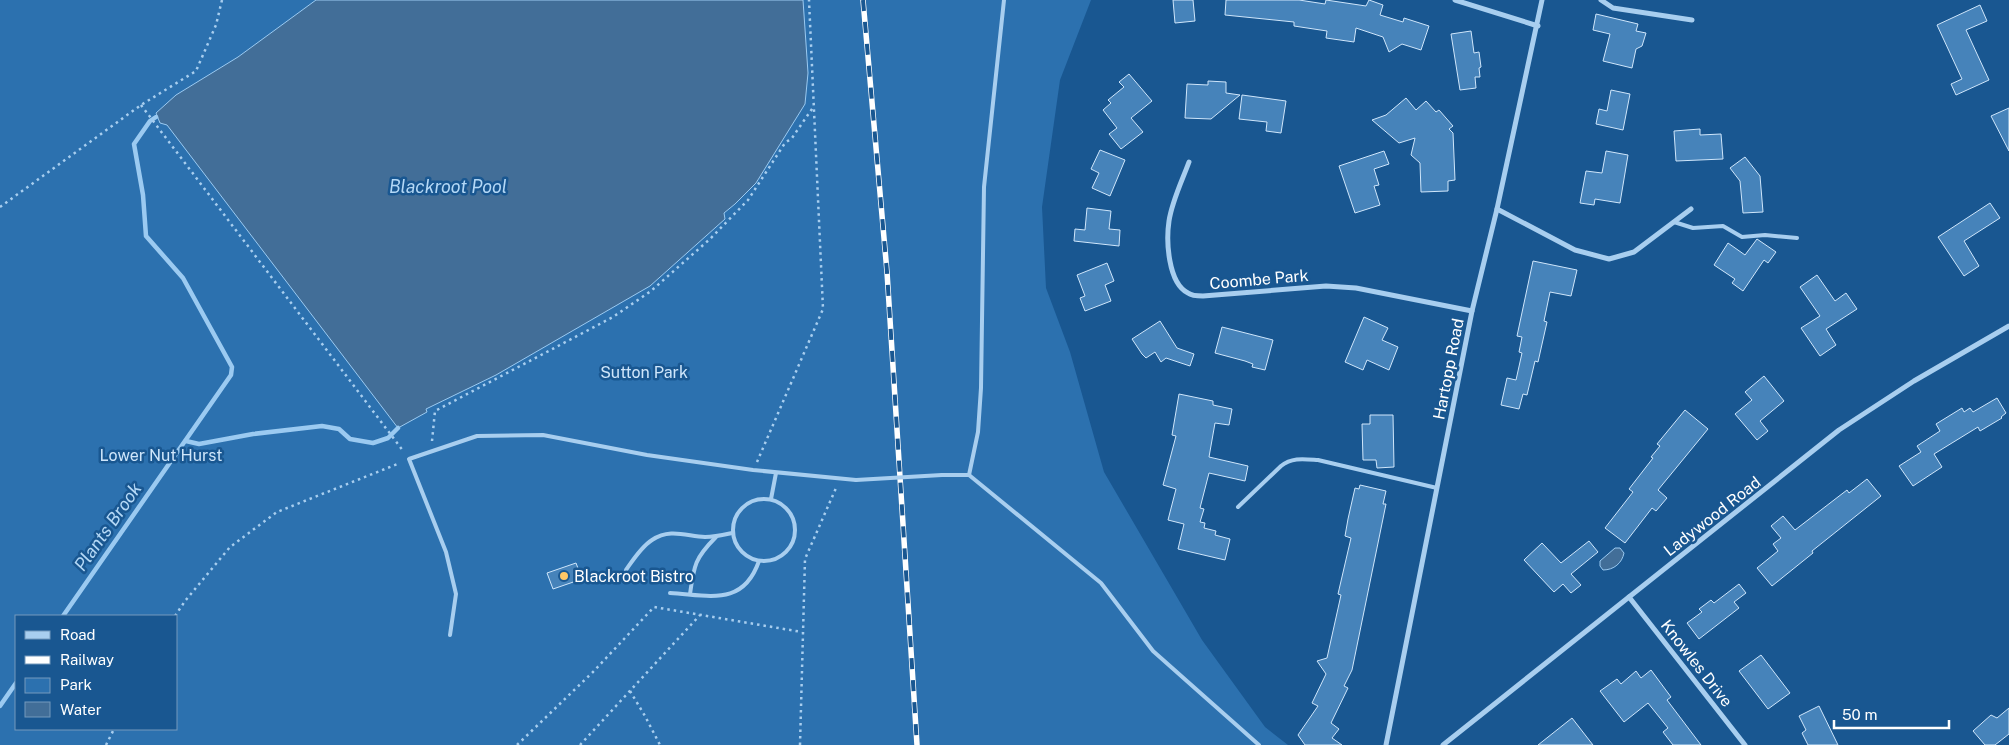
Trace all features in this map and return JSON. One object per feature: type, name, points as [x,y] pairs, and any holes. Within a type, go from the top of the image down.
[{"type":"street","points":[[1455,0],[1538,26]]},
{"type":"street","name":"Hartopp Road","points":[[1386,745],[1472,311],[1497,209],[1538,26],[1542,0]]},
{"type":"street","points":[[1601,0],[1613,8],[1692,20]]},
{"type":"street","name":"Coombe Park","points":[[1189,162],[1169,220],[1167,239],[1173,276],[1179,287],[1189,294],[1203,296],[1326,286],[1356,288],[1472,311]]},
{"type":"street","points":[[1497,209],[1575,250],[1609,259],[1634,252],[1691,208]]},
{"type":"street","name":"Ladywood Road","points":[[1443,745],[1839,430],[1914,381],[2009,326]]},
{"type":"street","name":"Knowles Drive","points":[[1630,597],[1745,745]]},
{"type":"lane","points":[[969,475],[978,432],[981,388],[984,187],[1004,0]]},
{"type":"lane","points":[[1674,222],[1693,228],[1723,226],[1745,238],[1765,235],[1797,238]]},
{"type":"lane","points":[[450,635],[456,594],[446,552],[409,459],[477,436],[543,435],[647,455],[776,473],[841,479],[969,475],[1101,583],[1153,651],[1259,745]]},
{"type":"lane","points":[[1238,507],[1288,460],[1303,458],[1437,488]]},
{"type":"lane","points":[[771,499],[776,473]]},
{"type":"lane","points":[[771,499],[789,511],[794,520],[795,531],[793,541],[779,557],[769,561],[758,561],[740,551],[732,533],[733,523],[737,513],[752,500],[771,499]]},
{"type":"lane","points":[[626,570],[646,546],[660,535],[679,532],[703,537],[716,537],[732,533]]},
{"type":"lane","points":[[690,594],[695,565],[700,554],[716,537]]},
{"type":"lane","points":[[670,593],[719,596],[739,591],[748,583],[755,572],[758,561]]},
{"type":"path","points":[[0,207],[141,105],[196,71],[216,26],[222,0]]},
{"type":"path","points":[[753,470],[822,309],[809,0]]},
{"type":"path","points":[[141,105],[396,441]]},
{"type":"path","points":[[431,452],[435,411],[613,317],[641,299],[682,265],[748,200],[785,143],[792,138],[814,106]]},
{"type":"path","points":[[176,615],[230,547],[277,512],[409,459]]},
{"type":"path","points":[[800,745],[805,559],[841,479]]},
{"type":"path","points":[[517,745],[593,672],[654,607],[802,632]]},
{"type":"path","points":[[580,745],[700,615]]},
{"type":"path","points":[[630,691],[660,745]]},
{"type":"path","points":[[106,745],[114,730]]},
{"type":"green space","name":"Sutton Park","points":[[0,0],[1091,0],[1060,80],[1042,207],[1046,288],[1070,352],[1104,472],[1202,640],[1265,727],[1288,745],[0,745]]},
{"type":"water","name":"Blackroot Pool","points":[[316,0],[803,0],[808,73],[805,104],[756,183],[724,213],[725,219],[650,286],[496,375],[426,409],[427,412],[398,428],[167,125],[160,123],[156,113],[176,95],[238,57]]},
{"type":"water","points":[[1615,548],[1620,548],[1624,553],[1621,560],[1614,567],[1603,570],[1600,566],[1600,561]]},
{"type":"building","points":[[1173,0],[1193,0],[1195,21],[1175,23]]},
{"type":"building","points":[[1226,0],[1299,0],[1325,4],[1326,0],[1366,6],[1369,0],[1383,5],[1380,15],[1403,22],[1404,18],[1429,26],[1421,50],[1402,44],[1389,52],[1383,37],[1356,28],[1354,42],[1326,38],[1327,31],[1294,26],[1294,22],[1225,15]]},
{"type":"building","points":[[1980,5],[1987,21],[1966,30],[1989,80],[1956,95],[1951,84],[1962,79],[1937,25]]},
{"type":"building","points":[[1596,14],[1638,24],[1636,31],[1646,33],[1642,46],[1636,49],[1632,68],[1603,61],[1610,34],[1593,30]]},
{"type":"building","points":[[1471,31],[1474,53],[1479,52],[1480,77],[1475,77],[1476,88],[1460,90],[1451,34]]},
{"type":"building","points":[[1129,74],[1152,101],[1131,118],[1143,132],[1121,149],[1109,134],[1117,128],[1103,110],[1111,103],[1108,100],[1124,87],[1119,82]]},
{"type":"building","points":[[1208,81],[1226,82],[1226,93],[1240,95],[1211,119],[1185,118],[1187,84],[1208,85]]},
{"type":"building","points":[[1611,90],[1630,94],[1623,130],[1596,124],[1599,109],[1607,111]]},
{"type":"building","points":[[1242,95],[1286,101],[1281,133],[1266,131],[1267,122],[1239,119]]},
{"type":"building","points":[[1406,98],[1416,110],[1426,101],[1436,112],[1439,110],[1453,126],[1449,129],[1453,133],[1455,180],[1448,181],[1448,191],[1421,192],[1420,163],[1411,155],[1415,138],[1399,143],[1372,120],[1386,115]]},
{"type":"building","points":[[2009,108],[2009,151],[1991,116]]},
{"type":"building","points":[[1700,129],[1700,135],[1721,134],[1723,159],[1676,161],[1674,131]]},
{"type":"building","points":[[1100,150],[1125,160],[1110,196],[1092,188],[1099,173],[1091,169]]},
{"type":"building","points":[[1384,151],[1389,164],[1374,169],[1379,185],[1374,186],[1380,205],[1355,213],[1339,166]]},
{"type":"building","points":[[1606,151],[1628,155],[1620,203],[1595,199],[1594,205],[1580,203],[1586,171],[1602,173]]},
{"type":"building","points":[[1745,157],[1760,176],[1763,212],[1743,213],[1740,181],[1730,168]]},
{"type":"building","points":[[1990,203],[2000,218],[1964,241],[1979,266],[1964,276],[1938,237]]},
{"type":"building","points":[[1087,208],[1111,211],[1109,229],[1120,230],[1119,246],[1074,241],[1075,229],[1085,230]]},
{"type":"building","points":[[1757,239],[1776,252],[1768,263],[1764,260],[1743,291],[1732,283],[1735,279],[1714,265],[1728,243],[1745,255]]},
{"type":"building","points":[[1533,261],[1577,270],[1571,296],[1550,292],[1544,321],[1547,322],[1538,362],[1535,361],[1527,395],[1523,394],[1519,409],[1501,405],[1507,378],[1516,380],[1522,353],[1519,352],[1522,337],[1517,336]]},
{"type":"building","points":[[1107,263],[1114,281],[1105,285],[1111,301],[1085,311],[1080,298],[1085,296],[1077,275]]},
{"type":"building","points":[[1817,275],[1835,301],[1846,293],[1857,309],[1826,329],[1836,345],[1820,356],[1801,328],[1820,316],[1800,287]]},
{"type":"building","points":[[1364,317],[1388,328],[1382,340],[1398,347],[1389,370],[1367,360],[1363,370],[1345,362]]},
{"type":"building","points":[[1160,321],[1177,348],[1194,354],[1190,366],[1166,358],[1161,362],[1155,352],[1146,358],[1132,339]]},
{"type":"building","points":[[1222,327],[1273,340],[1265,370],[1252,367],[1253,364],[1245,361],[1215,353]]},
{"type":"building","points":[[1764,376],[1784,401],[1760,421],[1768,431],[1757,440],[1735,414],[1752,400],[1745,392]]},
{"type":"building","points":[[1179,394],[1213,401],[1213,405],[1232,409],[1229,425],[1215,423],[1209,457],[1248,466],[1245,481],[1209,473],[1200,508],[1204,509],[1200,522],[1205,523],[1204,528],[1216,531],[1215,535],[1230,539],[1225,560],[1178,549],[1184,524],[1168,520],[1176,489],[1163,485],[1176,436],[1172,435]]},
{"type":"building","points":[[1997,398],[2006,413],[2002,418],[1980,431],[1978,427],[1934,454],[1942,467],[1913,486],[1899,466],[1921,452],[1917,446],[1940,431],[1936,424],[1962,408],[1964,412],[1970,408],[1973,412]]},
{"type":"building","points":[[1685,410],[1708,429],[1658,490],[1667,498],[1656,511],[1652,508],[1625,543],[1605,528],[1633,492],[1629,489],[1653,458],[1651,457],[1660,446],[1657,444]]},
{"type":"building","points":[[1370,415],[1393,415],[1394,467],[1377,468],[1376,460],[1363,460],[1362,424],[1370,424]]},
{"type":"building","points":[[1867,479],[1881,496],[1812,551],[1813,553],[1772,586],[1757,568],[1778,551],[1773,544],[1781,538],[1771,526],[1783,516],[1795,530],[1847,490],[1849,493]]},
{"type":"building","points":[[1360,485],[1386,491],[1383,504],[1386,504],[1352,670],[1344,686],[1348,688],[1331,723],[1339,729],[1332,738],[1342,745],[1305,745],[1298,735],[1318,706],[1312,703],[1326,674],[1317,661],[1327,658],[1341,595],[1338,594],[1351,538],[1345,536],[1348,519],[1355,488],[1359,489]]},
{"type":"building","points":[[1589,541],[1598,552],[1571,574],[1581,585],[1571,593],[1563,584],[1554,592],[1524,560],[1542,543],[1561,563]]},
{"type":"building","name":"Blackroot Bistro","points":[[576,563],[582,579],[553,589],[547,573]]},
{"type":"building","points":[[1739,584],[1746,593],[1734,602],[1739,608],[1699,639],[1687,623],[1702,612],[1699,609],[1711,600],[1714,603]]},
{"type":"building","points":[[1761,655],[1790,693],[1768,709],[1739,671]]},
{"type":"building","points":[[1651,670],[1671,697],[1667,700],[1701,745],[1673,745],[1663,732],[1668,728],[1648,703],[1624,722],[1600,691],[1617,679],[1621,684],[1636,671],[1641,678]]},
{"type":"building","points":[[1819,706],[1838,745],[1808,745],[1802,733],[1806,730],[1799,716]]},
{"type":"building","points":[[2009,708],[2009,734],[1995,745],[1985,745],[1973,731],[1991,715],[1997,718]]},
{"type":"building","points":[[1572,718],[1593,745],[1538,745]]},
{"type":"waterway","name":"Plants Brook","points":[[64,615],[231,375],[232,367],[183,278],[146,236],[143,195],[134,144],[150,121],[156,117]]},
{"type":"waterway","points":[[186,441],[199,444],[253,434],[322,426],[339,429],[350,439],[373,443],[388,438],[398,428]]},
{"type":"waterway","name":"Plants Brook","points":[[0,706],[15,684]]},
{"type":"railway","points":[[863,0],[887,272],[917,745]]},
{"type":"place","name":"Blackroot Bistro","points":[[564,576]]},
{"type":"park label","name":"Lower Nut Hurst","points":[[161,455]]}]
